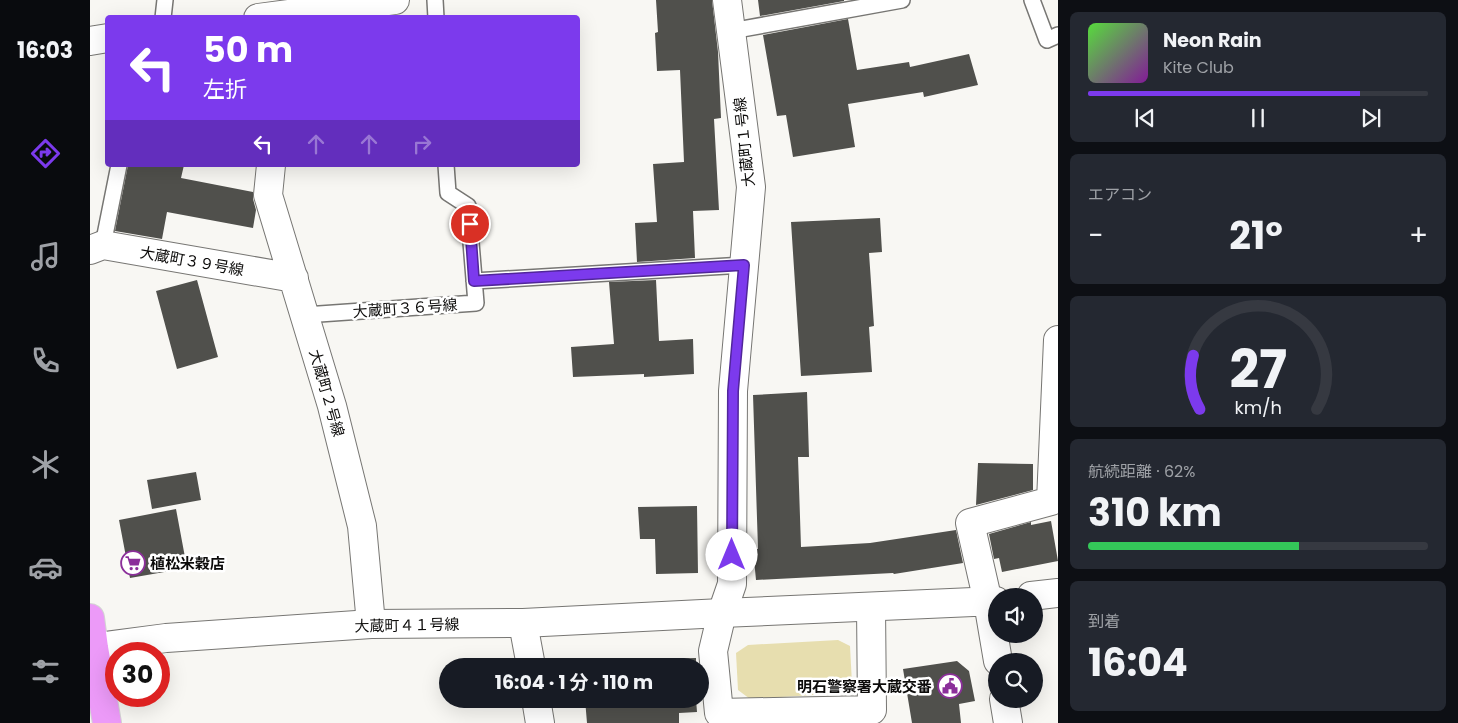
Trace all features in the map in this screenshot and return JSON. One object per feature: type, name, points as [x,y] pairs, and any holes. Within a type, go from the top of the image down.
[{"type":"highway","points":[[90,618],[92,648],[107,723]]},
{"type":"street","points":[[278,12],[395,0]]},
{"type":"street","name":"大蔵町１号線","points":[[722,613],[732,584],[733,391],[751,187],[727,0]]},
{"type":"street","points":[[90,41],[105,38]]},
{"type":"street","name":"大蔵町２号線","points":[[271,167],[268,195],[332,406],[362,526],[371,624]]},
{"type":"street","name":"大蔵町３９号線","points":[[97,248],[294,278]]},
{"type":"street","points":[[988,588],[970,523],[1051,502],[1058,340]]},
{"type":"street","points":[[1043,595],[1058,593]]},
{"type":"street","name":"大蔵町４１号線","points":[[92,648],[166,638],[371,624],[523,623],[988,601]]},
{"type":"street","points":[[722,613],[714,650],[719,713],[872,710],[870,607]]},
{"type":"street","points":[[523,623],[529,658]]},
{"type":"street","points":[[538,708],[540,723]]},
{"type":"street","points":[[1006,708],[1008,723]]},
{"type":"lane","points":[[163,15],[165,0]]},
{"type":"lane","points":[[435,0],[436,15]]},
{"type":"lane","points":[[731,31],[902,0]]},
{"type":"lane","points":[[1032,0],[1047,40],[1058,35]]},
{"type":"lane","points":[[97,248],[118,167]]},
{"type":"lane","name":"大蔵町３６号線","points":[[305,315],[476,303],[468,206],[448,193],[446,167]]},
{"type":"lane","points":[[474,281],[744,265]]},
{"type":"shaded area","points":[[838,640],[850,646],[852,684],[844,693],[750,699],[738,690],[736,653],[748,645]]},
{"type":"building","points":[[656,0],[712,0],[718,52],[721,118],[714,119],[719,210],[693,211],[695,258],[637,262],[635,223],[657,222],[653,164],[684,162],[680,70],[657,71],[655,33],[658,32]]},
{"type":"building","points":[[758,0],[844,0],[844,1],[760,16]]},
{"type":"building","points":[[848,19],[857,70],[909,62],[910,67],[969,54],[978,85],[924,97],[923,92],[848,104],[855,147],[793,157],[786,115],[777,116],[763,35]]},
{"type":"building","points":[[128,167],[184,167],[181,178],[253,192],[256,210],[253,228],[167,212],[162,239],[115,231]]},
{"type":"building","points":[[880,218],[882,252],[869,253],[874,326],[869,327],[872,372],[801,376],[791,222]]},
{"type":"building","points":[[197,280],[218,357],[177,369],[156,291]]},
{"type":"building","points":[[656,280],[659,341],[693,339],[694,374],[644,377],[644,374],[573,377],[571,347],[614,344],[609,282]]},
{"type":"building","points":[[807,392],[809,457],[798,457],[801,547],[870,543],[956,530],[963,563],[894,574],[756,580],[753,549],[758,549],[753,395]]},
{"type":"building","points":[[978,463],[1033,464],[1033,490],[976,505]]},
{"type":"building","points":[[196,472],[201,500],[152,509],[147,480]]},
{"type":"building","points":[[697,506],[698,573],[656,574],[655,539],[640,539],[638,507]]},
{"type":"building","points":[[176,509],[187,568],[130,578],[119,520]]},
{"type":"building","points":[[1051,521],[1058,561],[1002,572],[999,558],[994,559],[989,534],[1031,522],[1031,525]]},
{"type":"building","points":[[957,661],[969,671],[975,701],[959,704],[961,723],[912,723],[903,669]]},
{"type":"building","points":[[586,708],[697,708],[697,712],[679,713],[679,723],[587,723]]},
{"type":"place","name":"植松米穀店","points":[[133,563]]},
{"type":"place","name":"明石警察署大蔵交番","points":[[950,686]]},
{"type":"route","points":[[470,224],[474,281],[744,265],[733,391],[732,555]]}]
